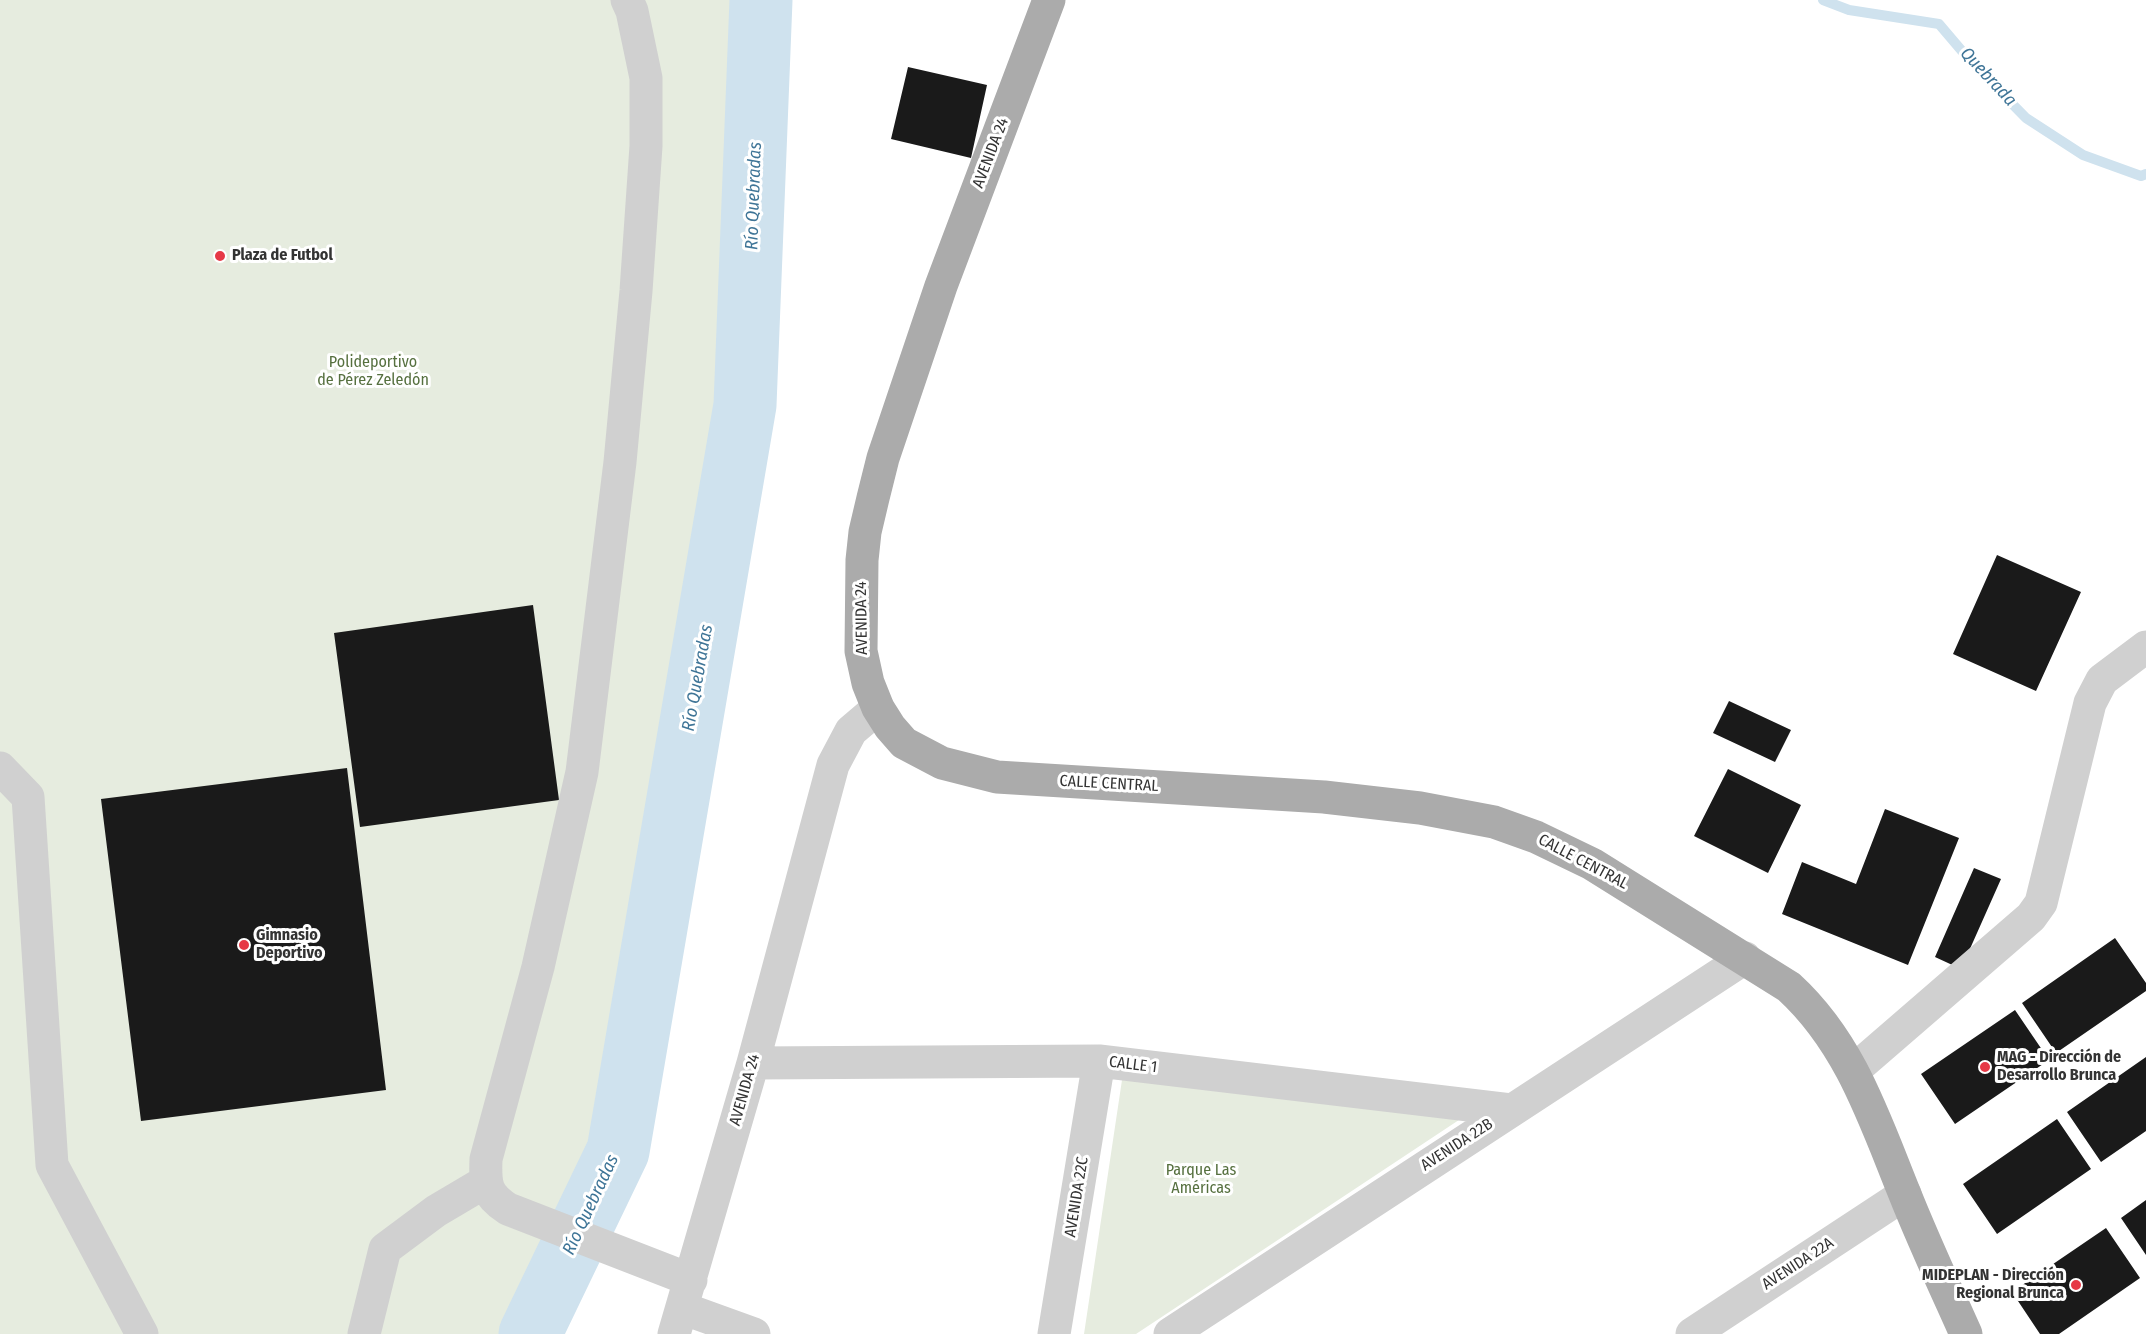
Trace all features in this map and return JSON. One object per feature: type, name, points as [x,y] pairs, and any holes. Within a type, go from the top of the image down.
[{"type":"main road","name":"AVENIDA 24","points":[[878,708],[868,683],[861,642],[862,560],[865,532],[873,498],[883,458],[934,307],[1049,0]]},
{"type":"main road","name":"CALLE CENTRAL","points":[[878,708],[904,743],[921,753],[942,763],[997,777],[1324,797],[1420,808],[1494,822],[1536,837],[1592,864],[1789,987],[1807,1004],[1831,1034],[1853,1071],[1880,1130],[1965,1334]]},
{"type":"street","points":[[627,0],[632,11],[646,78],[646,146],[636,291],[618,473],[582,772],[538,967],[486,1159],[485,1182],[494,1200],[508,1209],[683,1307],[754,1334]]},
{"type":"street","points":[[1853,1071],[2031,917],[2041,903],[2090,703],[2103,680],[2146,647]]},
{"type":"street","name":"AVENIDA 24","points":[[683,1307],[753,1063],[833,765],[851,731],[878,708]]},
{"type":"street","points":[[0,768],[28,797],[52,1165],[142,1334]]},
{"type":"street","name":"AVENIDA 22B","points":[[1170,1334],[1744,958]]},
{"type":"street","name":"CALLE 1","points":[[753,1063],[1099,1061],[1511,1110]]},
{"type":"street","name":"AVENIDA 22C","points":[[1054,1334],[1099,1061]]},
{"type":"street","points":[[364,1334],[385,1249],[436,1211],[485,1182]]},
{"type":"street","name":"AVENIDA 22A","points":[[1692,1334],[1905,1194]]},
{"type":"green space","name":"Polideportivo de Pérez Zeledón","points":[[0,0],[761,0],[745,405],[618,1151],[530,1334],[0,1334]]},
{"type":"green space","name":"Parque Las Américas","points":[[1122,1080],[1474,1110],[1136,1334],[1084,1334]]},
{"type":"building","points":[[908,67],[987,85],[971,158],[891,139]]},
{"type":"building","points":[[1997,555],[2081,592],[2036,691],[1953,654]]},
{"type":"building","points":[[533,605],[559,800],[360,827],[334,633]]},
{"type":"building","points":[[1729,701],[1791,730],[1775,762],[1713,733]]},
{"type":"building","name":"Gimnasio Deportivo","points":[[347,768],[386,1090],[141,1121],[101,799]]},
{"type":"building","points":[[1728,769],[1801,805],[1768,873],[1694,836]]},
{"type":"building","points":[[1885,809],[1959,838],[1908,965],[1782,914],[1802,862],[1856,884]]},
{"type":"building","points":[[1974,868],[2001,879],[1961,969],[1935,957]]},
{"type":"building","name":"MAG - Dirección de Desarrollo Brunca","points":[[2115,938],[2146,983],[2146,991],[2056,1053],[2022,1003]]},
{"type":"building","name":"MAG - Dirección de Desarrollo Brunca","points":[[2015,1010],[2049,1060],[1955,1124],[1921,1074]]},
{"type":"building","name":"MAG - Dirección de Desarrollo Brunca","points":[[2146,1057],[2146,1131],[2101,1162],[2067,1112]]},
{"type":"building","name":"MAG - Dirección de Desarrollo Brunca","points":[[2057,1119],[2091,1169],[1997,1234],[1963,1184]]},
{"type":"building","points":[[2146,1200],[2146,1255],[2121,1218]]},
{"type":"building","name":"MIDEPLAN - Dirección Regional Brunca","points":[[2106,1228],[2140,1278],[2059,1334],[2040,1334],[2012,1292]]},
{"type":"waterway","name":"Río Quebradas","points":[[530,1334],[618,1151],[745,405],[761,0]]},
{"type":"waterway","name":"Quebrada","points":[[1823,0],[1849,10],[1939,24],[1973,64],[2026,118],[2083,155],[2141,176],[2146,174]]},
{"type":"place","name":"Plaza de Futbol","points":[[220,256]]},
{"type":"place","name":"Gimnasio Deportivo","points":[[244,945]]},
{"type":"place","name":"MAG - Dirección de Desarrollo Brunca","points":[[1985,1067]]},
{"type":"place","name":"MIDEPLAN - Dirección Regional Brunca","points":[[2076,1285]]}]
